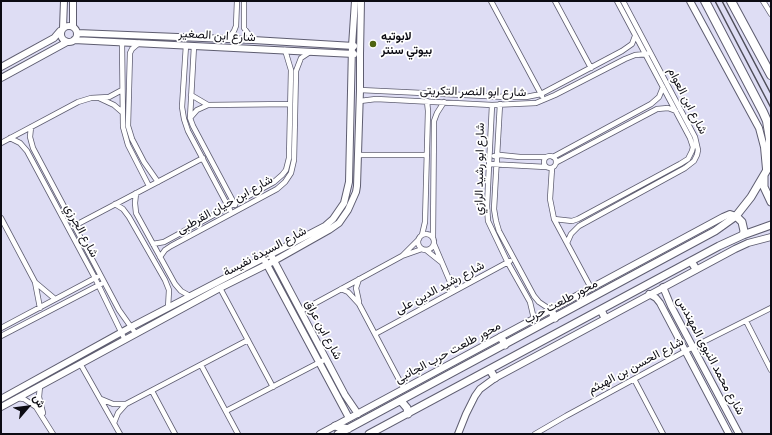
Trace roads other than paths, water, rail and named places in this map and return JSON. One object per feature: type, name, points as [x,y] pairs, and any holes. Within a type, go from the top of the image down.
[{"type":"highway","points":[[705,1],[767,121],[770,139],[768,168]]},
{"type":"highway","points":[[731,1],[771,75]]},
{"type":"highway","points":[[763,112],[771,120]]},
{"type":"main road","points":[[768,168],[764,188],[771,202]]},
{"type":"main road","name":"محور طلعت حرب","points":[[338,434],[702,239],[736,216],[752,197],[768,168]]},
{"type":"main road","points":[[736,216],[742,222],[743,235]]},
{"type":"main road","points":[[369,434],[691,261],[743,235],[771,224]]},
{"type":"main road","points":[[691,261],[696,269]]},
{"type":"main road","points":[[551,310],[555,318]]},
{"type":"main road","points":[[602,310],[606,318]]},
{"type":"main road","points":[[501,337],[506,345]]},
{"type":"main road","points":[[490,370],[495,378]]},
{"type":"main road","points":[[418,392],[421,400],[426,404]]},
{"type":"main road","points":[[402,401],[407,408],[408,414]]},
{"type":"main road","points":[[335,426],[348,429]]},
{"type":"street","points":[[64,1],[61,30],[62,39],[67,42]]},
{"type":"street","points":[[72,26],[73,1]]},
{"type":"street","points":[[228,39],[236,26],[237,1]]},
{"type":"street","points":[[244,1],[244,28],[252,40]]},
{"type":"street","name":"شارع السيدة نفيسة","points":[[1,404],[81,365],[220,288],[325,226],[334,219],[344,203],[349,182],[352,46],[355,1]]},
{"type":"street","name":"شارع السيدة نفيسة","points":[[272,257],[335,226],[348,210],[356,192],[360,101],[361,1]]},
{"type":"street","points":[[491,1],[544,100]]},
{"type":"street","points":[[555,1],[591,68]]},
{"type":"street","name":"شارع ابن العوام","points":[[554,219],[575,220],[691,164],[697,157],[698,150],[695,137],[617,1]]},
{"type":"street","name":"شارع ابن العوام","points":[[566,243],[571,234],[579,226],[688,159],[692,151],[692,142],[663,86],[623,1]]},
{"type":"street","points":[[690,1],[759,128],[768,168]]},
{"type":"street","points":[[764,1],[771,14]]},
{"type":"street","points":[[1,67],[54,38],[68,25],[76,29],[77,33],[74,40],[67,42],[1,78]]},
{"type":"street","name":"شارع ابن الصغير","points":[[77,33],[360,46]]},
{"type":"street","name":"شارع ابو النصر التكريتى","points":[[360,90],[526,97],[541,94],[591,68],[625,49],[632,44],[636,36]]},
{"type":"street","name":"شارع ابن الصغير","points":[[74,40],[360,54]]},
{"type":"street","points":[[122,42],[122,121],[125,138],[149,186]]},
{"type":"street","points":[[139,43],[130,53],[128,126],[132,139],[144,162],[158,182]]},
{"type":"street","points":[[186,45],[182,102],[186,125],[232,213]]},
{"type":"street","points":[[194,46],[190,118],[238,210]]},
{"type":"street","name":"شارع ابن حيان القرطبى","points":[[160,257],[165,250],[171,246],[281,186],[291,173],[294,160],[294,70],[285,50]]},
{"type":"street","points":[[294,70],[301,58],[310,52]]},
{"type":"street","name":"شارع ابو النصر التكريتى","points":[[360,101],[376,99],[492,105],[529,104],[544,100],[625,58],[648,53]]},
{"type":"street","name":"شارع ابن حيان القرطبى","points":[[153,244],[164,242],[278,180],[286,170],[289,158],[290,104],[294,70]]},
{"type":"street","points":[[489,156],[553,156],[651,104],[659,97],[663,86]]},
{"type":"street","points":[[1,143],[78,102],[91,98],[109,96],[122,90]]},
{"type":"street","points":[[191,95],[208,105]]},
{"type":"street","points":[[100,98],[114,105],[122,112]]},
{"type":"street","points":[[427,101],[425,222],[419,245],[441,262]]},
{"type":"street","points":[[182,102],[190,102]]},
{"type":"street","points":[[444,102],[438,110],[434,121],[433,237],[434,244],[454,291]]},
{"type":"street","points":[[190,118],[197,110],[208,105],[290,104]]},
{"type":"street","name":"شارع ابو رشيد الرازي","points":[[500,104],[496,155],[495,216],[499,231],[534,296],[539,302],[551,310]]},
{"type":"street","name":"شارع ابو رشيد الرازي","points":[[492,105],[487,206],[488,221],[508,263],[530,302],[534,319]]},
{"type":"street","points":[[591,288],[554,219],[550,199],[552,168],[557,162],[657,109],[668,108],[676,112]]},
{"type":"street","name":"شارع الجرزي","points":[[31,127],[30,137],[33,148],[119,310],[136,334]]},
{"type":"street","name":"شارع الجرزي","points":[[10,138],[20,143],[27,151],[95,278],[125,340]]},
{"type":"street","points":[[358,155],[427,155]]},
{"type":"street","points":[[553,156],[557,162]]},
{"type":"street","points":[[546,157],[544,162],[546,167]]},
{"type":"street","points":[[74,226],[203,158]]},
{"type":"street","points":[[489,164],[552,168]]},
{"type":"street","points":[[136,193],[136,213],[177,287],[190,296]]},
{"type":"street","points":[[115,204],[128,216],[166,280],[169,290],[168,308]]},
{"type":"street","name":"محور طلعت حرب الجانبى","points":[[320,434],[723,217],[730,214],[736,216]]},
{"type":"street","points":[[1,218],[35,282],[55,299]]},
{"type":"street","points":[[402,256],[420,237],[428,234],[433,237]]},
{"type":"street","points":[[458,434],[475,396],[495,378],[696,269],[748,243],[771,236]]},
{"type":"street","points":[[301,311],[402,256],[424,249],[430,249],[434,244]]},
{"type":"street","name":"شارع ابن عراق","points":[[272,257],[301,311],[349,418]]},
{"type":"street","name":"شارع رشيد الدين على","points":[[375,334],[514,260]]},
{"type":"street","name":"شارع السيدة نفيسة","points":[[1,404],[130,327],[190,296],[265,261]]},
{"type":"street","name":"شارع ابن عراق","points":[[265,261],[323,360],[350,404],[358,414]]},
{"type":"street","points":[[2,326],[40,308],[100,275]]},
{"type":"street","points":[[359,279],[356,288],[359,304]]},
{"type":"street","points":[[35,282],[40,308]]},
{"type":"street","points":[[1,336],[104,282]]},
{"type":"street","name":"شارع محمد النبوى المهندس","points":[[663,287],[671,306],[739,434]]},
{"type":"street","points":[[220,288],[273,387]]},
{"type":"street","points":[[341,289],[348,292],[359,304],[404,389]]},
{"type":"street","name":"شارع محمد النبوى المهندس","points":[[649,294],[656,298],[660,303],[729,434]]},
{"type":"street","name":"شارع الحسن بن الهيثم","points":[[534,434],[685,351],[771,308]]},
{"type":"street","points":[[746,321],[771,370]]},
{"type":"street","points":[[13,322],[17,328]]},
{"type":"street","points":[[114,423],[118,413],[126,404],[248,340]]},
{"type":"street","points":[[226,411],[323,360]]},
{"type":"street","points":[[201,364],[238,434]]},
{"type":"street","points":[[81,365],[120,434]]},
{"type":"street","points":[[634,379],[663,434]]},
{"type":"street","points":[[40,386],[40,405],[44,418]]},
{"type":"street","points":[[152,390],[175,434]]},
{"type":"street","points":[[16,398],[24,399],[36,407],[53,434]]},
{"type":"street","points":[[100,398],[108,403],[126,404]]},
{"type":"railway","points":[[715,1],[771,108]]},
{"type":"railway","points":[[722,1],[771,94]]},
{"type":"place","name":"لابوتيه بيوتي سنتر","points":[[373,44]]}]
